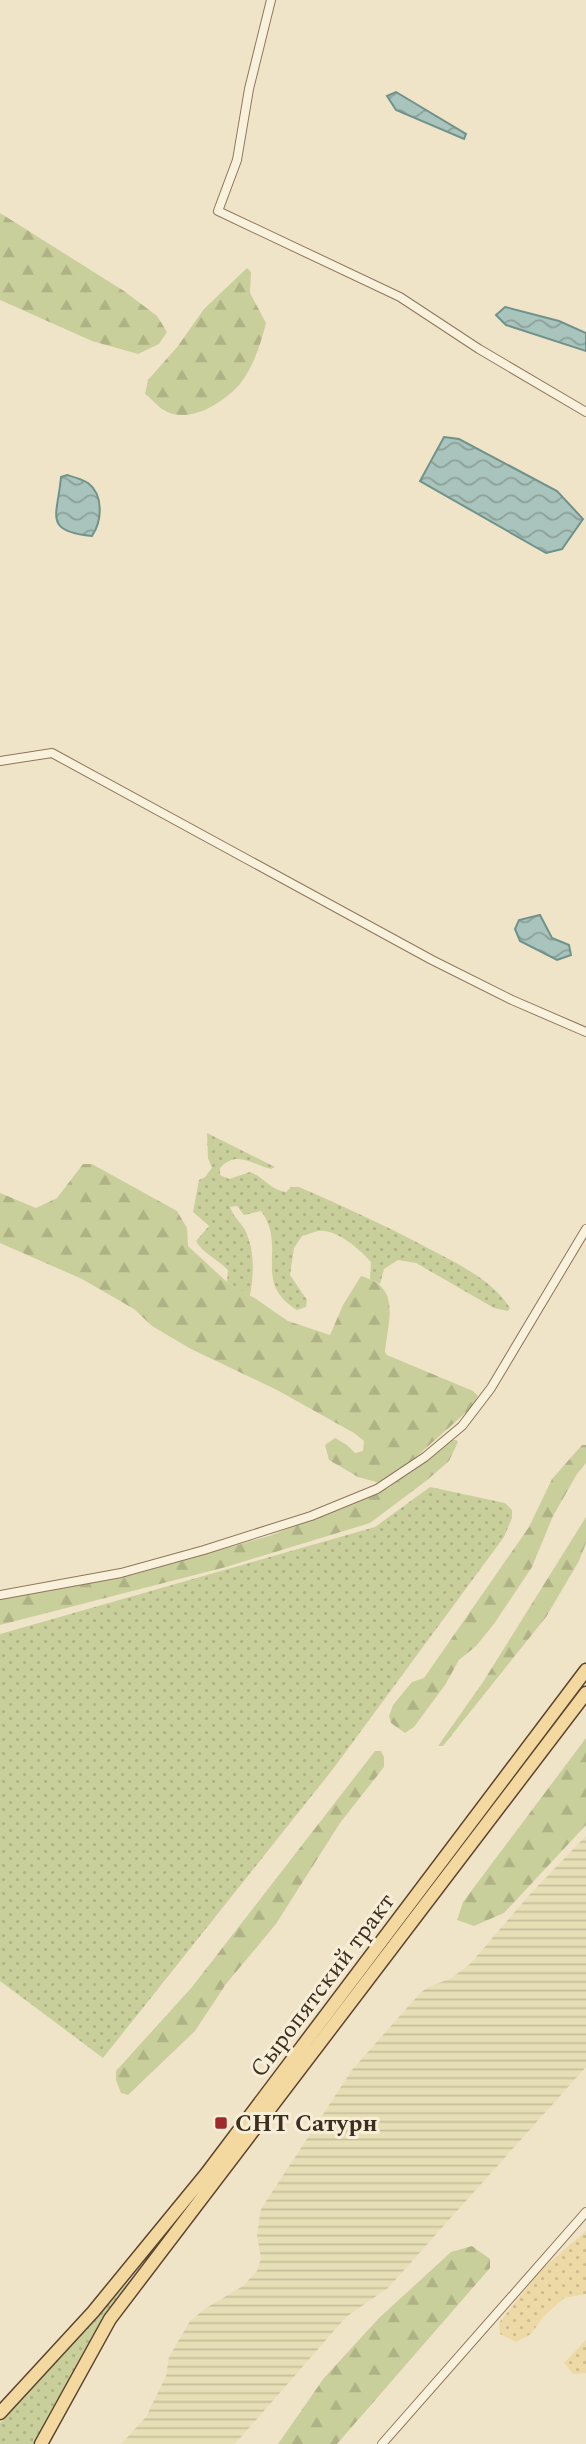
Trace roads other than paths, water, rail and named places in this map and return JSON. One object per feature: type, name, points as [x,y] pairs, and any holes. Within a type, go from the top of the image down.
[{"type":"main road","name":"Сыропятский тракт","points":[[0,2413],[93,2312],[206,2174],[586,1670]]},
{"type":"main road","name":"Сыропятский тракт","points":[[41,2444],[110,2319],[586,1693]]},
{"type":"street","points":[[271,0],[249,89],[237,160],[218,211],[400,297],[479,349],[586,412]]},
{"type":"street","points":[[0,761],[52,753],[432,960],[512,1000],[586,1032]]},
{"type":"street","points":[[0,1595],[121,1573],[204,1550],[311,1516],[377,1489],[425,1457],[462,1426],[491,1388],[586,1229]]},
{"type":"street","points":[[383,2444],[586,2212]]},
{"type":"water","points":[[396,92],[466,134],[464,139],[396,110],[387,96]]},
{"type":"water","points":[[505,307],[559,321],[586,333],[586,351],[506,325],[496,315]]},
{"type":"water","points":[[444,437],[459,439],[557,491],[583,519],[562,549],[546,553],[420,481]]},
{"type":"water","points":[[67,475],[88,483],[97,494],[100,508],[98,523],[92,536],[76,534],[59,525],[56,511],[61,477]]},
{"type":"water","points":[[540,915],[552,938],[569,945],[571,955],[557,960],[520,941],[515,929],[519,920]]},
{"type":"place","name":"СНТ Сатурн","points":[[221,2123]]}]
